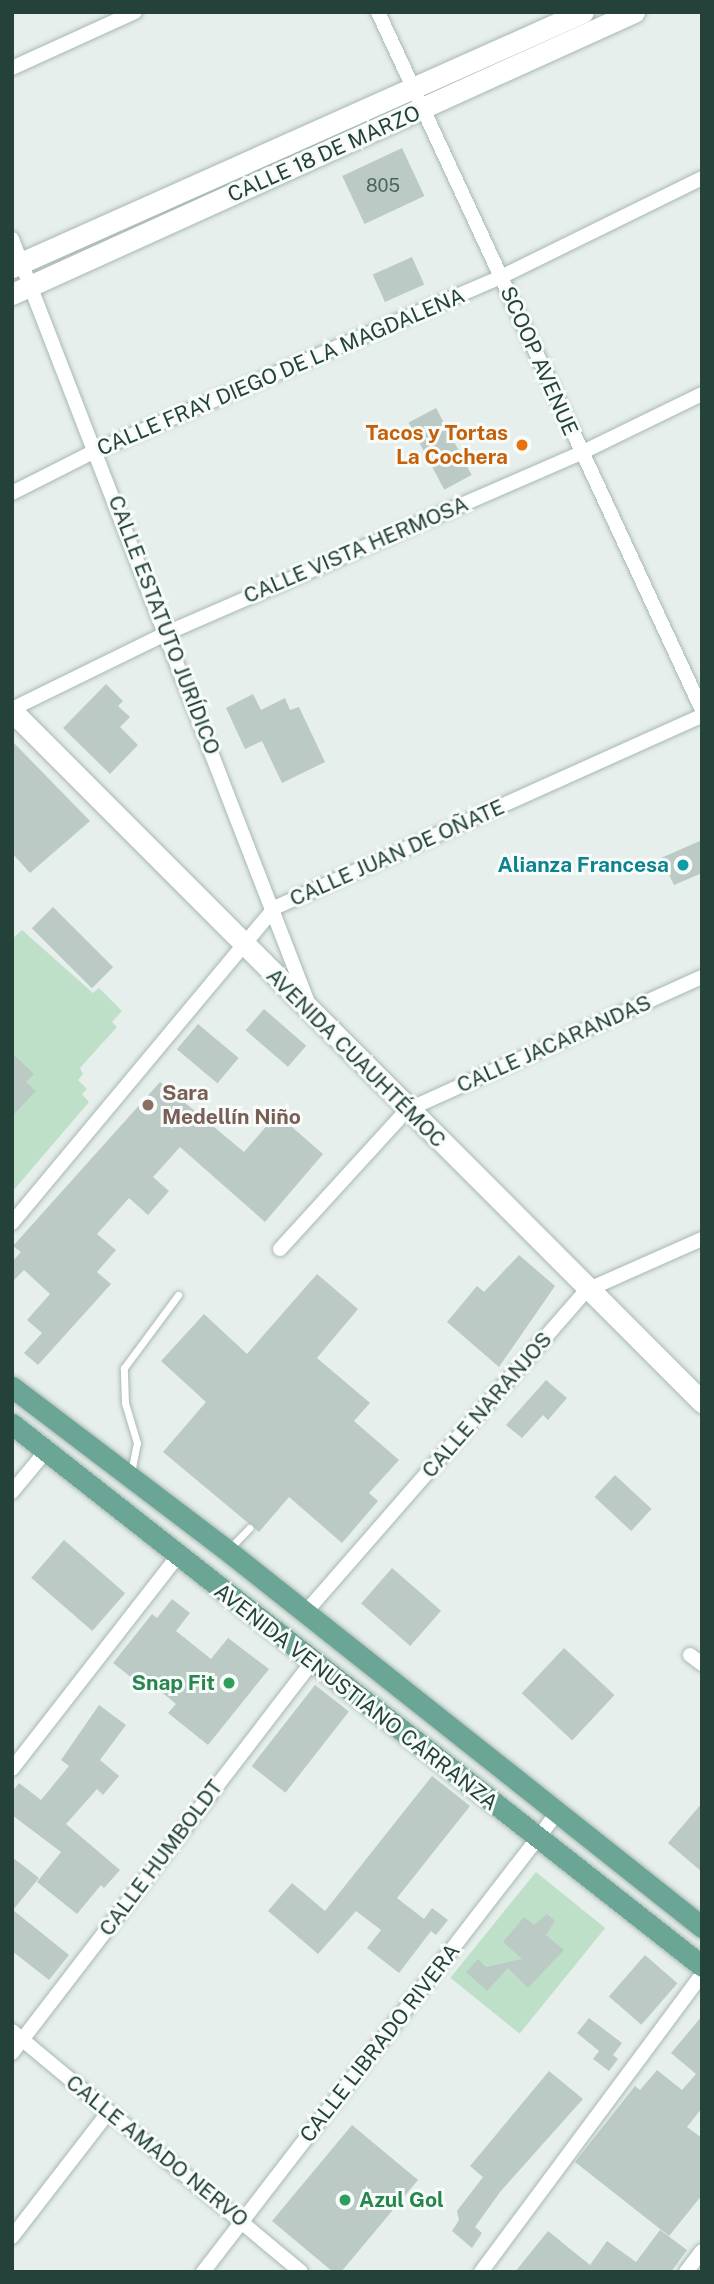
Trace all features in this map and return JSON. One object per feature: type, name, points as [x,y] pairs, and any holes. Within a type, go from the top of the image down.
[{"type":"main road","name":"AVENIDA VENUSTIANO CARRANZA","points":[[12,1387],[228,1551],[304,1614],[702,1927]]},
{"type":"main road","name":"AVENIDA VENUSTIANO CARRANZA","points":[[12,1424],[177,1558],[702,1966]]},
{"type":"street","points":[[12,68],[135,12]]},
{"type":"street","name":"SCOOP AVENUE","points":[[378,12],[702,710]]},
{"type":"street","name":"CALLE 18 DE MARZO","points":[[17,265],[414,90],[583,12]]},
{"type":"street","name":"CALLE 18 DE MARZO","points":[[21,289],[423,110],[634,12]]},
{"type":"street","name":"CALLE FRAY DIEGO DE LA MAGDALENA","points":[[12,493],[95,451],[501,277],[702,177]]},
{"type":"street","name":"CALLE ESTATUTO JURÍDICO","points":[[12,239],[21,289],[95,451],[274,908],[311,1013]]},
{"type":"street","name":"CALLE VISTA HERMOSA","points":[[12,710],[167,633],[581,453],[702,394]]},
{"type":"street","name":"AVENIDA CUAUHTÉMOC","points":[[12,710],[407,1110],[702,1402]]},
{"type":"street","name":"CALLE JUAN DE OÑATE","points":[[12,1223],[274,908],[702,716]]},
{"type":"street","name":"CALLE JACARANDAS","points":[[407,1110],[702,978]]},
{"type":"street","points":[[280,1249],[407,1110]]},
{"type":"street","name":"CALLE NARANJOS","points":[[304,1614],[587,1290],[702,1239]]},
{"type":"street","points":[[12,1492],[46,1451]]},
{"type":"street","points":[[12,1769],[177,1558]]},
{"type":"street","name":"CALLE HUMBOLDT","points":[[12,2053],[17,2036],[311,1663]]},
{"type":"street","name":"CALLE LIBRADO RIVERA","points":[[203,2272],[557,1813]]},
{"type":"street","points":[[481,2272],[702,1974]]},
{"type":"street","name":"CALLE AMADO NERVO","points":[[17,2036],[243,2221],[301,2272]]},
{"type":"street","points":[[12,2237],[108,2113]]},
{"type":"street","points":[[686,2272],[702,2251]]},
{"type":"lane","points":[[131,1477],[137,1443],[125,1402],[124,1368],[178,1295]]},
{"type":"lane","points":[[228,1551],[249,1528]]},
{"type":"green space","points":[[22,930],[93,993],[99,988],[122,1011],[112,1022],[117,1027],[80,1068],[83,1074],[78,1080],[87,1089],[82,1094],[89,1102],[12,1192],[12,939]]},
{"type":"green space","points":[[536,1872],[605,1928],[520,2034],[450,1978]]},
{"type":"building","points":[[402,148],[424,196],[365,224],[342,176]]},
{"type":"building","points":[[412,257],[424,284],[385,302],[373,274]]},
{"type":"building","points":[[436,408],[472,475],[444,490],[409,423]]},
{"type":"building","points":[[106,684],[123,701],[118,706],[130,717],[120,727],[138,745],[110,774],[63,728]]},
{"type":"building","points":[[253,694],[261,710],[285,698],[290,710],[299,707],[325,762],[282,783],[262,741],[245,749],[226,708]]},
{"type":"building","points":[[12,741],[90,821],[30,873],[12,853]]},
{"type":"building","name":"Alianza Francesa","points":[[702,840],[702,873],[674,885],[661,858]]},
{"type":"building","points":[[53,907],[113,967],[92,988],[32,928]]},
{"type":"building","points":[[264,1009],[306,1046],[288,1067],[246,1030]]},
{"type":"building","points":[[198,1024],[239,1058],[217,1083],[177,1049]]},
{"type":"building","points":[[12,1053],[34,1074],[26,1082],[36,1091],[12,1116]]},
{"type":"building","points":[[160,1082],[244,1152],[277,1114],[323,1154],[265,1222],[180,1147],[153,1177],[169,1191],[148,1215],[129,1198],[97,1234],[116,1250],[97,1272],[111,1284],[38,1365],[24,1353],[42,1333],[27,1320],[50,1294],[24,1270],[12,1282],[12,1262],[21,1252],[13,1246]]},
{"type":"building","points":[[519,1255],[555,1286],[499,1367],[447,1322],[477,1286],[484,1292]]},
{"type":"building","points":[[317,1274],[358,1309],[317,1358],[370,1403],[354,1421],[399,1460],[369,1493],[378,1501],[342,1543],[289,1497],[259,1532],[163,1452],[206,1402],[161,1361],[204,1314],[247,1354]]},
{"type":"building","points":[[546,1380],[567,1398],[548,1420],[543,1415],[522,1438],[506,1425]]},
{"type":"building","points":[[615,1475],[652,1509],[631,1531],[595,1497]]},
{"type":"building","points":[[64,1540],[125,1593],[92,1631],[31,1578]]},
{"type":"building","points":[[392,1568],[441,1611],[410,1646],[361,1603]]},
{"type":"building","points":[[172,1599],[190,1613],[176,1631],[211,1659],[228,1638],[269,1669],[208,1745],[168,1713],[176,1704],[147,1680],[142,1686],[113,1663],[152,1614],[157,1618]]},
{"type":"building","points":[[564,1648],[614,1695],[572,1740],[522,1693]]},
{"type":"building","points":[[315,1685],[349,1711],[285,1793],[252,1766]]},
{"type":"building","points":[[99,1705],[126,1725],[100,1760],[119,1776],[103,1795],[97,1789],[66,1824],[120,1870],[104,1888],[101,1885],[77,1914],[37,1882],[61,1852],[12,1815],[12,1792],[19,1783],[41,1800],[69,1766],[61,1760]]},
{"type":"building","points":[[432,1776],[470,1806],[397,1898],[424,1919],[432,1908],[448,1920],[436,1935],[431,1931],[399,1973],[367,1948],[381,1930],[356,1911],[318,1954],[268,1911],[292,1883],[325,1911]]},
{"type":"building","points":[[702,1803],[702,1872],[668,1843]]},
{"type":"building","points":[[12,1857],[39,1878],[13,1910],[69,1955],[49,1980],[12,1951]]},
{"type":"building","points":[[547,1914],[555,1921],[546,1935],[564,1950],[528,1988],[508,1968],[487,1991],[466,1972],[478,1959],[486,1967],[522,1959],[503,1942],[524,1917],[534,1925]]},
{"type":"building","points":[[645,1955],[677,1983],[641,2025],[609,1997]]},
{"type":"building","points":[[702,2016],[702,2108],[687,2127],[702,2138],[702,2195],[669,2236],[575,2162],[635,2086],[640,2090],[657,2070],[682,2090],[696,2074],[671,2053]]},
{"type":"building","points":[[589,2018],[622,2043],[613,2055],[618,2059],[609,2071],[593,2059],[599,2051],[577,2033]]},
{"type":"building","points":[[549,2071],[583,2099],[500,2192],[475,2227],[482,2233],[472,2248],[452,2231],[459,2220],[457,2211],[483,2177],[470,2166]]},
{"type":"building","name":"Azul Gol","points":[[352,2125],[418,2180],[341,2272],[333,2272],[272,2221]]},
{"type":"building","points":[[660,2230],[687,2250],[671,2272],[515,2272],[548,2231],[590,2265],[607,2241],[636,2262]]},
{"type":"place","name":"Tacos y Tortas La Cochera","points":[[522,445]]},
{"type":"place","name":"Alianza Francesa","points":[[683,865]]},
{"type":"place","name":"Sara Medellín Niño","points":[[148,1105]]},
{"type":"place","name":"Snap Fit","points":[[229,1683]]},
{"type":"place","name":"Azul Gol","points":[[345,2200]]}]
